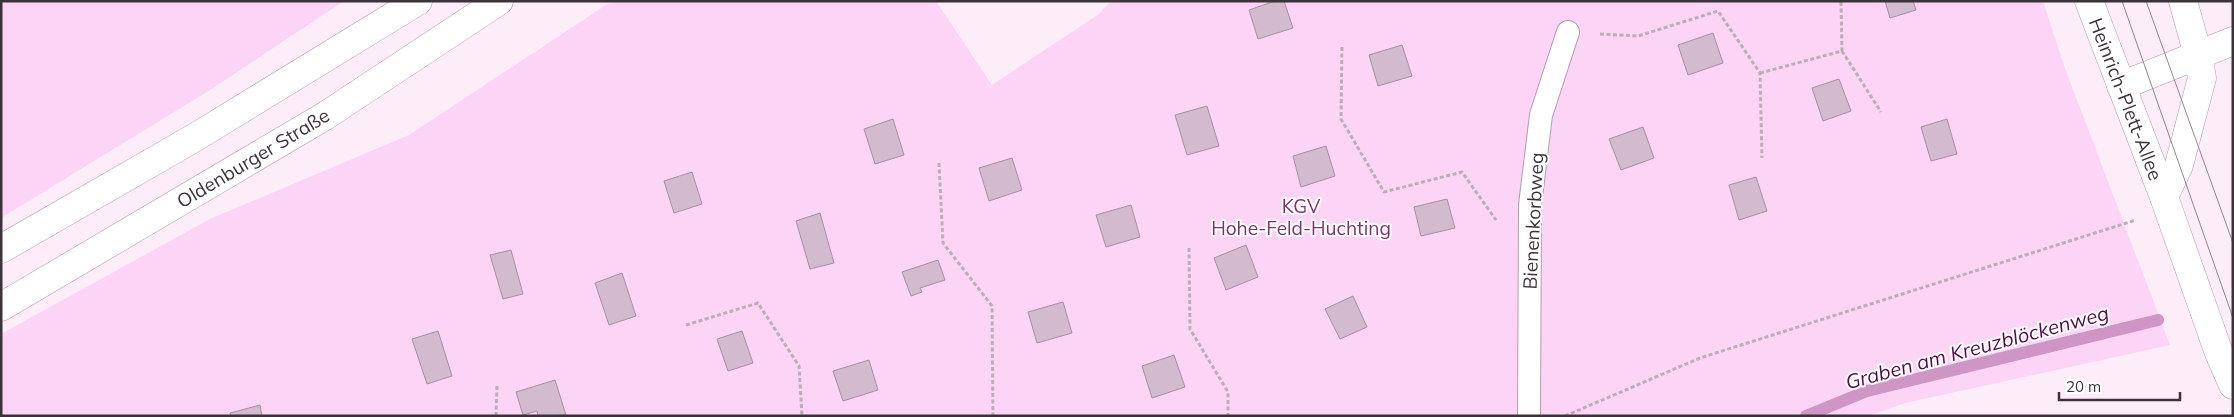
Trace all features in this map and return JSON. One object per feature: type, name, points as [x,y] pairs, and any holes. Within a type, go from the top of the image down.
[{"type":"main road","points":[[1,249],[194,138],[418,1]]},
{"type":"main road","name":"Oldenburger Straße","points":[[1,307],[325,116],[499,1]]},
{"type":"main road","name":"Heinrich-Plett-Allee","points":[[2089,1],[2166,203],[2197,295],[2233,385]]},
{"type":"main road","name":"Heinrich-Plett-Allee","points":[[2166,203],[2180,165],[2202,78],[2198,55],[2183,1]]},
{"type":"main road","points":[[2121,86],[2233,41]]},
{"type":"lane","name":"Bienenkorbweg","points":[[1529,416],[1530,205],[1541,114],[1568,32]]},
{"type":"path","points":[[1841,1],[1842,51],[1881,112]]},
{"type":"path","points":[[1568,32],[1638,36],[1718,11],[1760,73],[1762,158]]},
{"type":"path","points":[[1342,47],[1341,119],[1384,192],[1462,172],[1503,231],[1530,222]]},
{"type":"path","points":[[1760,73],[1842,51]]},
{"type":"path","points":[[939,163],[942,243],[992,306],[994,416]]},
{"type":"path","points":[[1565,416],[1700,358],[2166,203]]},
{"type":"path","points":[[1189,248],[1190,329],[1228,392],[1228,416]]},
{"type":"path","points":[[686,325],[758,303],[799,366],[802,416]]},
{"type":"path","points":[[496,416],[497,386]]},
{"type":"green space","points":[[1,1],[344,1],[210,90],[1,218]]},
{"type":"green space","name":"KGV Hohe-Feld-Huchting","points":[[612,1],[936,1],[992,85],[1099,14],[1111,1],[2043,1],[2063,63],[2170,345],[1905,403],[1868,416],[1,416],[1,334],[210,219],[409,135]]},
{"type":"building","points":[[1275,1],[1284,1],[1293,28],[1258,39],[1249,10]]},
{"type":"building","points":[[1885,1],[1913,1],[1916,10],[1890,18]]},
{"type":"building","points":[[1713,33],[1723,63],[1688,75],[1678,45]]},
{"type":"building","points":[[1402,45],[1412,76],[1378,86],[1369,55]]},
{"type":"building","points":[[1839,79],[1851,111],[1823,121],[1812,88]]},
{"type":"building","points":[[1207,106],[1219,146],[1187,155],[1175,115]]},
{"type":"building","points":[[893,119],[904,155],[875,164],[864,129]]},
{"type":"building","points":[[1947,119],[1957,154],[1931,161],[1921,127]]},
{"type":"building","points":[[1643,127],[1654,158],[1621,170],[1609,139]]},
{"type":"building","points":[[1326,146],[1335,176],[1301,187],[1293,156]]},
{"type":"building","points":[[1012,158],[1022,190],[989,201],[979,168]]},
{"type":"building","points":[[692,172],[702,204],[674,213],[664,181]]},
{"type":"building","points":[[1756,177],[1767,211],[1739,220],[1729,185]]},
{"type":"building","points":[[1447,199],[1455,228],[1421,236],[1414,207]]},
{"type":"building","points":[[1131,205],[1140,237],[1106,247],[1096,215]]},
{"type":"building","points":[[820,213],[834,263],[810,269],[796,221]]},
{"type":"building","points":[[1246,245],[1258,277],[1226,290],[1214,258]]},
{"type":"building","points":[[511,250],[523,294],[503,299],[490,255]]},
{"type":"building","points":[[938,260],[945,280],[920,288],[922,292],[911,296],[902,272]]},
{"type":"building","points":[[622,273],[636,316],[609,325],[595,283]]},
{"type":"building","points":[[1353,296],[1367,327],[1340,339],[1325,309]]},
{"type":"building","points":[[1063,302],[1072,333],[1037,343],[1028,312]]},
{"type":"building","points":[[438,331],[452,376],[427,384],[412,339]]},
{"type":"building","points":[[742,331],[753,363],[728,371],[717,339]]},
{"type":"building","points":[[1174,355],[1185,387],[1152,398],[1142,366]]},
{"type":"building","points":[[869,360],[878,390],[843,401],[833,371]]},
{"type":"building","points":[[555,380],[566,415],[538,416],[537,411],[523,415],[516,392]]},
{"type":"building","points":[[260,405],[262,416],[231,416],[230,413]]},
{"type":"waterway","name":"Graben am Kreuzblöckenweg","points":[[1806,416],[1867,391],[2158,320]]},
{"type":"tram line","points":[[2122,1],[2233,318]]},
{"type":"tram line","points":[[2146,1],[2233,243]]}]
